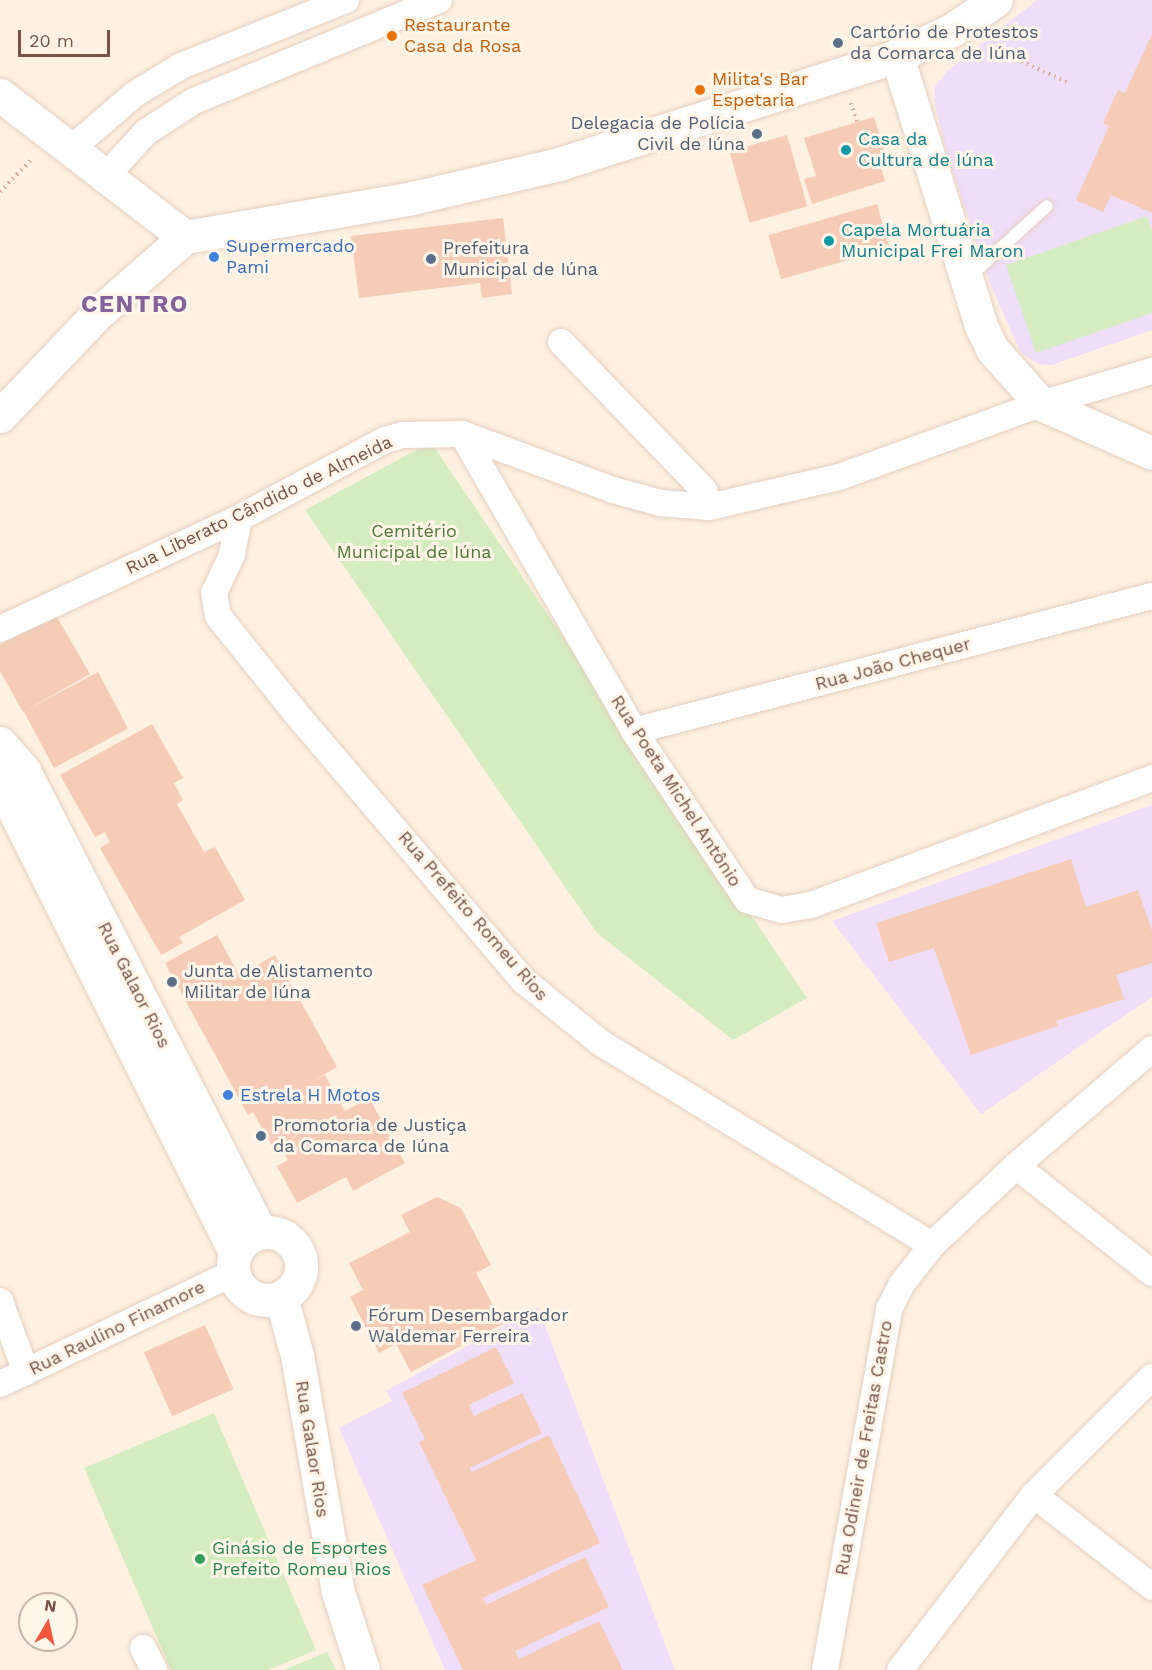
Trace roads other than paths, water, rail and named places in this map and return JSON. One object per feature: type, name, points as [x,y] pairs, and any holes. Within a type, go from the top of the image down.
[{"type":"street","points":[[63,143],[181,66],[346,0]]},
{"type":"street","points":[[106,176],[146,132],[194,101],[439,0]]},
{"type":"street","points":[[0,416],[89,321],[185,237],[507,178],[897,56],[952,30],[996,0]]},
{"type":"street","points":[[897,56],[966,280],[992,348],[1041,404],[1152,453]]},
{"type":"street","points":[[0,95],[185,237]]},
{"type":"street","points":[[561,342],[704,490],[709,507]]},
{"type":"street","name":"Rua Liberato Cândido de Almeida","points":[[0,630],[239,518],[385,440],[420,433],[462,434],[613,489],[661,503],[709,507],[839,477],[1041,404],[1152,372]]},
{"type":"street","name":"Rua Poeta Michel Antônio","points":[[462,434],[634,731],[747,900],[782,910],[812,906],[1152,778]]},
{"type":"street","name":"Rua Prefeito Romeu Rios","points":[[239,518],[232,555],[213,593],[218,616],[294,711],[524,981],[601,1043],[932,1245]]},
{"type":"street","name":"Rua João Chequer","points":[[634,731],[1152,596]]},
{"type":"street","name":"Rua Galaor Rios","points":[[0,743],[24,771],[243,1252],[246,1294],[269,1300],[281,1297],[297,1355],[338,1592],[363,1670]]},
{"type":"street","name":"Rua Galaor Rios","points":[[0,782],[243,1252]]},
{"type":"street","name":"Rua Odineir de Freitas Castro","points":[[825,1670],[889,1309],[901,1285],[932,1245],[1016,1166],[1152,1049]]},
{"type":"street","points":[[1016,1166],[1152,1273]]},
{"type":"street","points":[[243,1252],[272,1232],[291,1242],[301,1261],[297,1282],[281,1297]]},
{"type":"street","name":"Rua Raulino Finamore","points":[[0,1384],[26,1372],[243,1252]]},
{"type":"street","points":[[0,1301],[26,1372]]},
{"type":"street","points":[[900,1670],[1034,1494],[1152,1377]]},
{"type":"street","points":[[1034,1494],[1152,1587]]},
{"type":"lane","points":[[966,280],[1047,206]]},
{"type":"place","name":"Restaurante Casa da Rosa","points":[[392,36]]},
{"type":"place","name":"Cartório de Protestos da Comarca de Iúna","points":[[838,43]]},
{"type":"place","name":"Milita's Bar Espetaria","points":[[700,90]]},
{"type":"place","name":"Delegacia de Polícia Civil de Iúna","points":[[757,134]]},
{"type":"place","name":"Casa da Cultura de Iúna","points":[[846,150]]},
{"type":"place","name":"Capela Mortuária Municipal Frei Maron","points":[[829,241]]},
{"type":"place","name":"Supermercado Pami","points":[[214,257]]},
{"type":"place","name":"Prefeitura Municipal de Iúna","points":[[431,259]]},
{"type":"place","name":"Junta de Alistamento Militar de Iúna","points":[[172,982]]},
{"type":"place","name":"Estrela H Motos","points":[[228,1095]]},
{"type":"place","name":"Promotoria de Justiça da Comarca de Iúna","points":[[261,1136]]},
{"type":"place","name":"Fórum Desembargador Waldemar Ferreira","points":[[356,1326]]},
{"type":"place","name":"Ginásio de Esportes Prefeito Romeu Rios","points":[[200,1559]]},
{"type":"district","name":"CENTRO","points":[[135,305]]},
{"type":"park label","name":"Cemitério Municipal de Iúna","points":[[414,542]]}]
